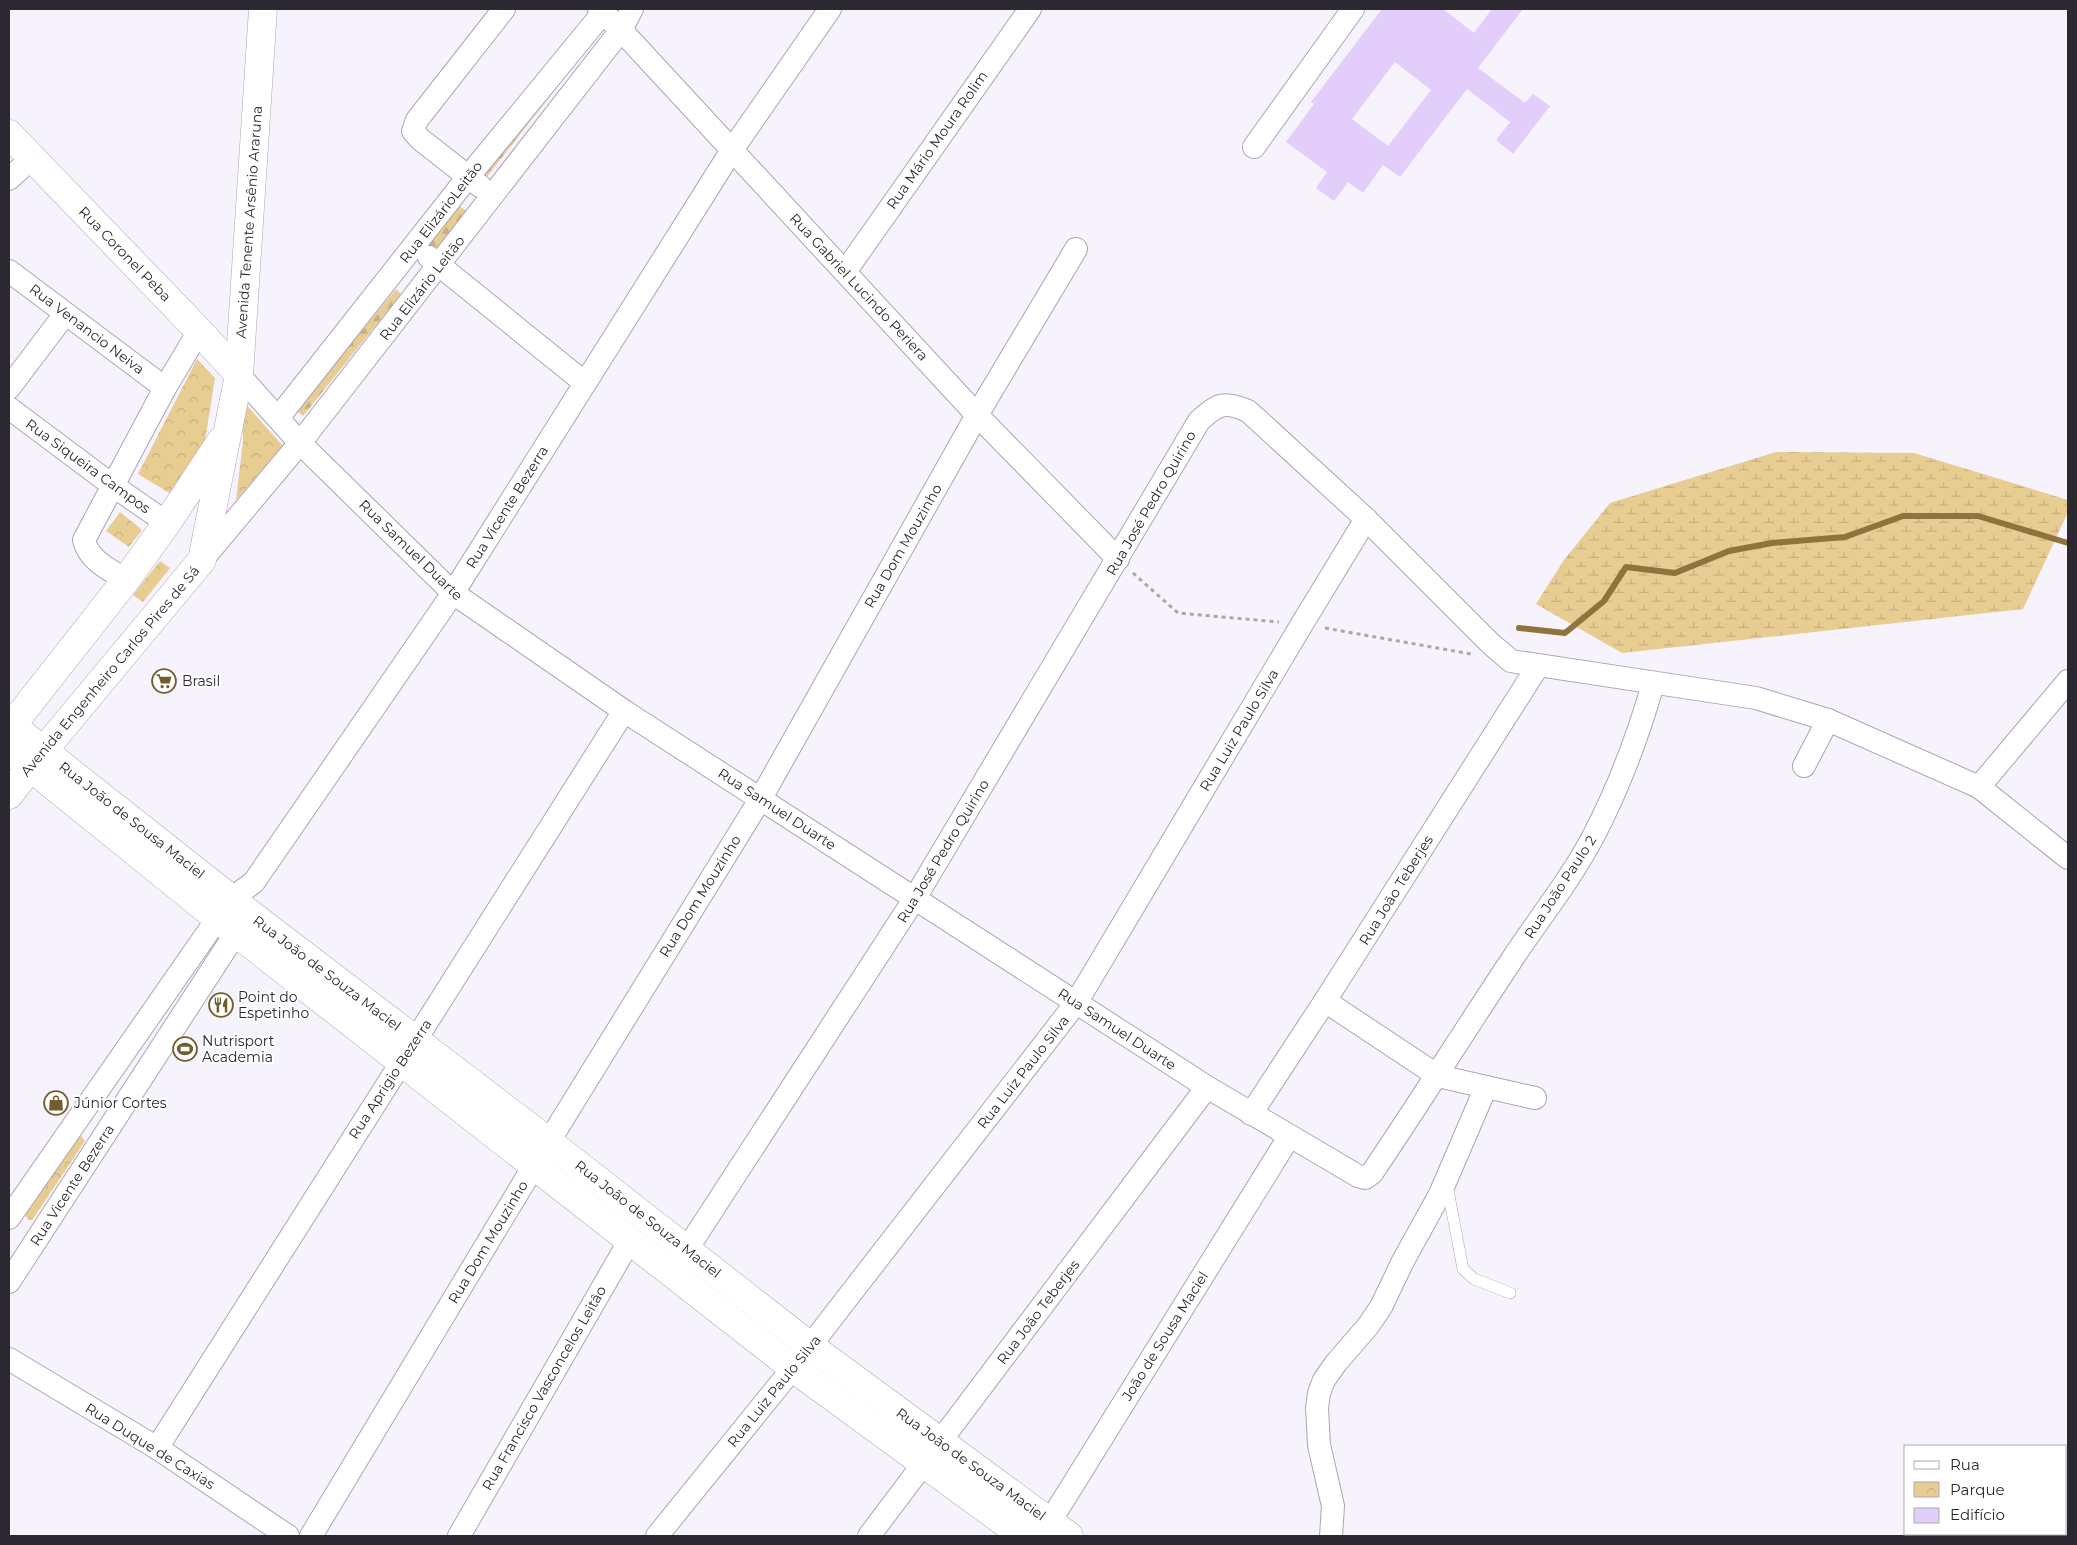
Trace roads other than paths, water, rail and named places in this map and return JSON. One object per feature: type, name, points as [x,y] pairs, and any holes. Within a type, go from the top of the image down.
[{"type":"street","name":"Avenida Tenente Arsênio Araruna","points":[[226,434],[239,375],[263,9]]},
{"type":"street","points":[[492,196],[420,139],[413,131],[417,120],[504,9]]},
{"type":"street","name":"Rua Elizário Leitão","points":[[202,560],[300,443],[440,266],[621,30],[632,9]]},
{"type":"street","name":"Rua Vicente Bezerra","points":[[9,1282],[254,882],[453,593],[732,150],[830,9]]},
{"type":"street","name":"Rua Mário Moura Rolim","points":[[845,272],[1030,9]]},
{"type":"street","points":[[1254,147],[1353,9]]},
{"type":"street","name":"Rua Gabriel Lucindo Periera","points":[[602,10],[977,415],[1118,559]]},
{"type":"street","name":"Rua ElizárioLeitão","points":[[278,418],[602,10]]},
{"type":"street","name":"Rua Coronel Peba","points":[[9,134],[239,375]]},
{"type":"street","points":[[9,179],[32,158]]},
{"type":"street","points":[[414,245],[585,383]]},
{"type":"street","name":"Rua Dom Mouzinho","points":[[312,1536],[534,1164],[761,798],[977,415],[1076,249]]},
{"type":"street","name":"Rua Venancio Neiva","points":[[9,271],[164,388]]},
{"type":"street","points":[[9,388],[64,314]]},
{"type":"street","points":[[126,580],[93,559],[87,551],[84,540],[164,388],[199,331]]},
{"type":"street","name":"Rua Samuel Duarte","points":[[239,375],[300,443],[453,593],[624,711],[1076,1003],[1251,1114],[1358,1176],[1365,1178]]},
{"type":"street","name":"Rua José Pedro Quirino","points":[[672,1272],[915,898],[1200,421],[1213,408],[1230,404],[1248,411],[1366,520]]},
{"type":"street","name":"Rua Siqueira Campos","points":[[9,408],[112,485],[167,523]]},
{"type":"street","points":[[9,732],[126,580],[167,523],[226,434]]},
{"type":"street","name":"Avenida Engenheiro Carlos Pires de Sá","points":[[9,795],[202,560],[221,470],[226,434]]},
{"type":"street","points":[[1366,520],[1491,644],[1511,661],[1653,684],[1756,698],[1828,720],[1979,787],[2068,858]]},
{"type":"street","name":"Rua Luiz Paulo Silva","points":[[657,1536],[793,1368],[1076,1003],[1366,520]]},
{"type":"street","name":"Rua João Teberjes","points":[[1251,1114],[1538,666]]},
{"type":"street","points":[[1979,787],[2068,681]]},
{"type":"street","name":"Rua João Paulo 2","points":[[1365,1178],[1372,1173],[1438,1076],[1513,957],[1556,897],[1594,835],[1639,733],[1653,684]]},
{"type":"street","name":"Rua Aprigio Bezerra","points":[[157,1448],[624,711]]},
{"type":"street","points":[[1804,766],[1828,720]]},
{"type":"street","name":"Rua João de Sousa Maciel","points":[[9,732],[37,759],[233,915]]},
{"type":"street","name":"Rua Vicente Bezerra","points":[[9,1218],[233,915]]},
{"type":"street","name":"Rua João de Souza Maciel","points":[[233,915],[408,1051],[534,1164],[630,1240],[793,1368],[1023,1536]]},
{"type":"street","points":[[1325,1001],[1438,1076],[1535,1098]]},
{"type":"street","name":"Rua João de Souza Maciel","points":[[408,1051],[549,1142],[810,1346],[940,1441],[1053,1531]]},
{"type":"street","name":"Rua João Teberjes","points":[[869,1536],[1207,1087]]},
{"type":"street","points":[[1331,1536],[1333,1506],[1319,1445],[1317,1408],[1319,1393],[1324,1380],[1336,1363],[1368,1326],[1381,1307],[1446,1179],[1486,1087]]},
{"type":"street","name":"João de Sousa Maciel","points":[[1053,1531],[1289,1136]]},
{"type":"street","name":"Rua Francisco Vasconcelos Leitâo","points":[[459,1536],[630,1240]]},
{"type":"street","name":"Rua Duque de Caxias","points":[[9,1359],[157,1448],[288,1536]]},
{"type":"lane","points":[[1446,1179],[1463,1270],[1474,1279],[1510,1293]]},
{"type":"waterway","points":[[1519,628],[1565,633],[1604,601],[1626,567],[1675,573],[1729,551],[1772,543],[1845,537],[1903,516],[1978,516],[2068,543]]},
{"type":"place","name":"Brasil","points":[[164,681]]},
{"type":"place","name":"Point do Espetinho","points":[[221,1005]]},
{"type":"place","name":"Nutrisport Academia","points":[[185,1049]]},
{"type":"place","name":"Júnior Cortes","points":[[56,1103]]}]
